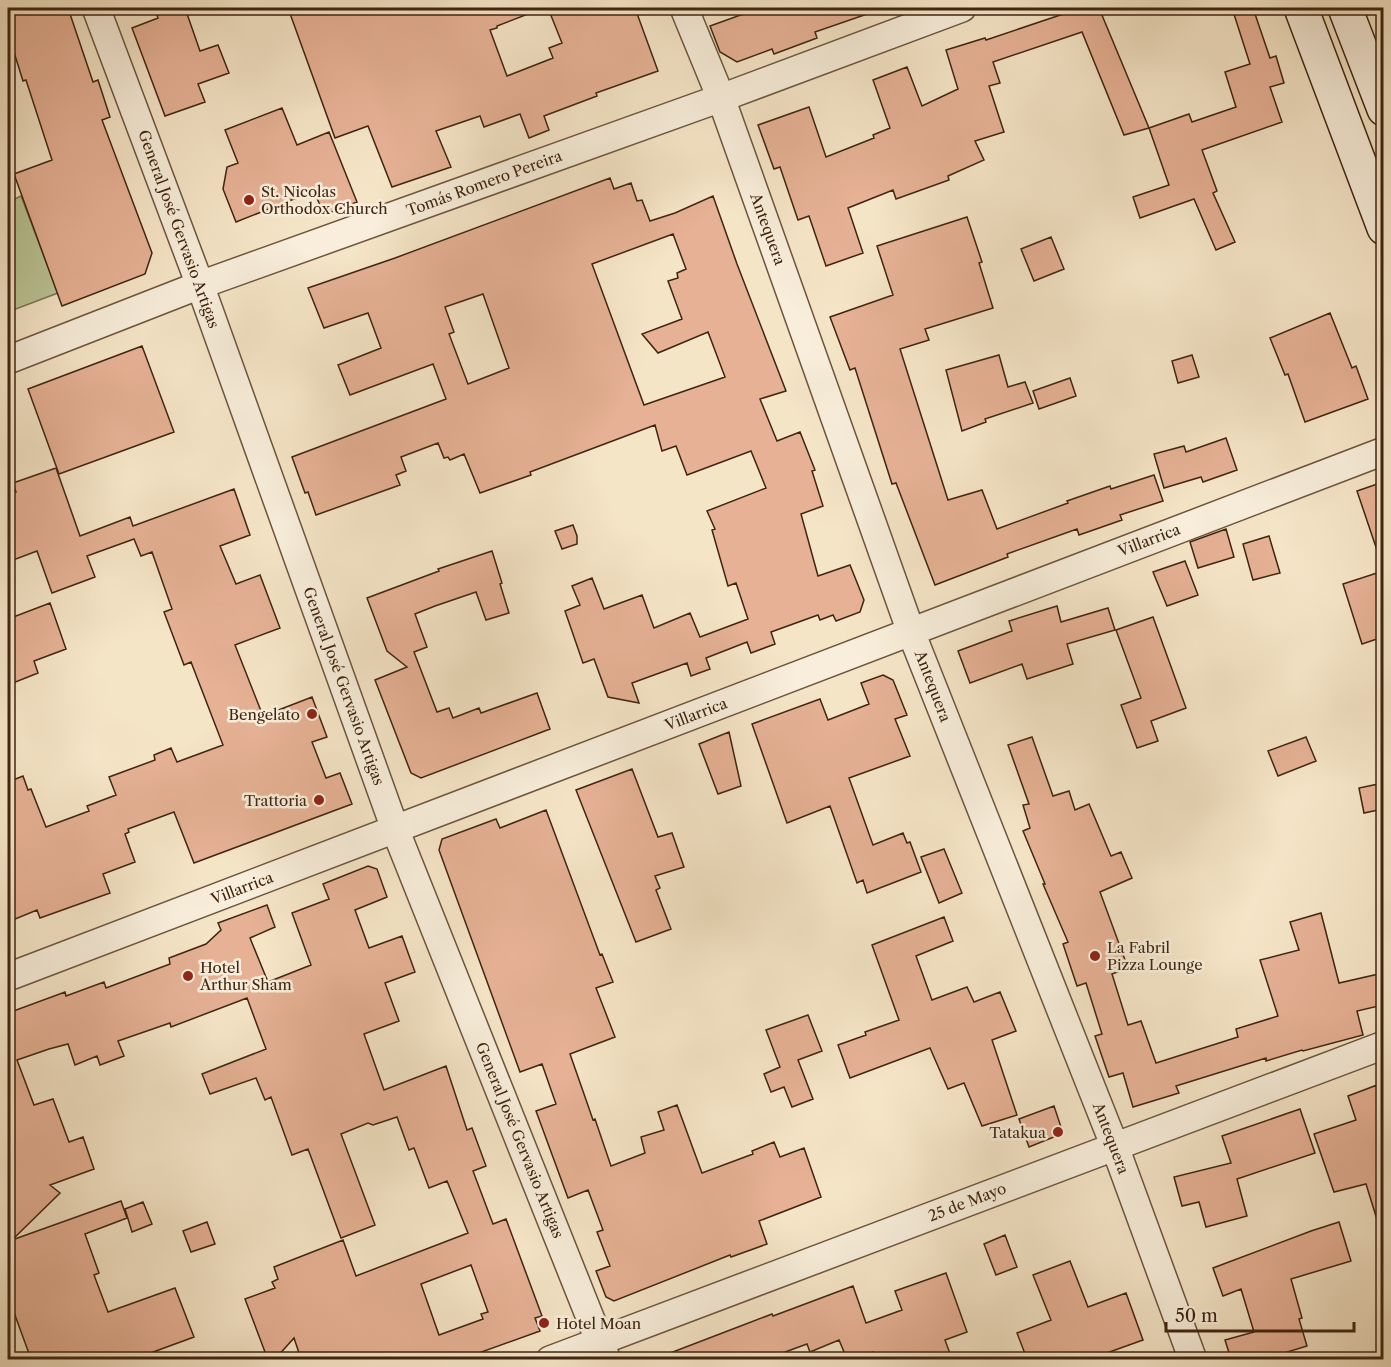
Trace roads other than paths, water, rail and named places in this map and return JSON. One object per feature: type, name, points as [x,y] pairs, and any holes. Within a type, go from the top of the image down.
[{"type":"main road","points":[[1301,8],[1383,228]]},
{"type":"main road","points":[[1345,8],[1383,109]]},
{"type":"street","name":"General José Gervasio Artigas","points":[[96,8],[201,285],[395,829],[603,1350]]},
{"type":"street","name":"Antequera","points":[[684,8],[721,98],[911,632],[1114,1147],[1193,1359]]},
{"type":"street","name":"Tomás Romero Pereira","points":[[8,360],[201,285],[721,98],[962,8]]},
{"type":"street","name":"Villarrica","points":[[8,977],[1383,451]]},
{"type":"street","name":"25 de Mayo","points":[[550,1359],[603,1350],[1114,1147],[1383,1045]]},
{"type":"place","name":"St. Nicolas Orthodox Church","points":[[249,200]]},
{"type":"place","name":"Bengelato","points":[[312,714]]},
{"type":"place","name":"Trattoria","points":[[319,800]]},
{"type":"place","name":"La Fabril Pizza Lounge","points":[[1095,956]]},
{"type":"place","name":"Hotel Arthur Sham","points":[[188,976]]},
{"type":"place","name":"Tatakua","points":[[1058,1132]]},
{"type":"place","name":"Hotel Moan","points":[[544,1323]]}]
